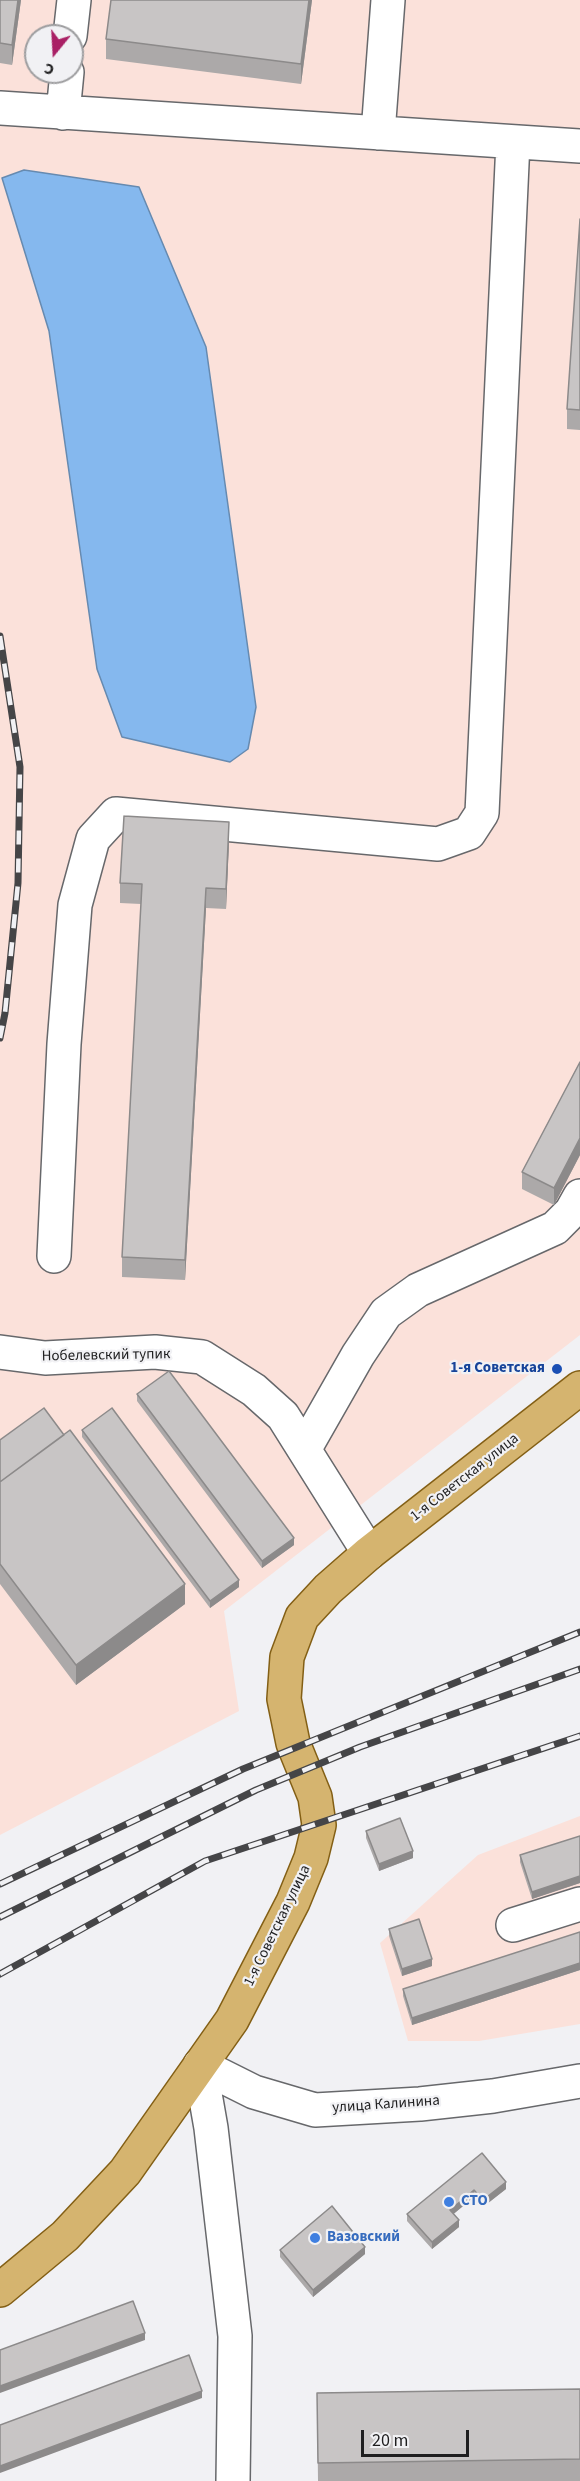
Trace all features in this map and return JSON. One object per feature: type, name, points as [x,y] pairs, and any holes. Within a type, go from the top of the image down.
[{"type":"main road","name":"1-я Советская улица","points":[[0,2290],[65,2236],[125,2172],[232,2020],[293,1902],[311,1858],[319,1825],[315,1797],[293,1743],[284,1700],[287,1657],[302,1617],[328,1589],[369,1553],[580,1388]]},
{"type":"street","points":[[71,24],[74,0]]},
{"type":"street","points":[[378,133],[388,0]]},
{"type":"street","points":[[63,112],[66,84]]},
{"type":"street","points":[[0,108],[580,146]]},
{"type":"street","points":[[54,1256],[64,1044],[75,905],[93,839],[116,814],[438,844],[469,833],[482,813],[513,142]]},
{"type":"street","points":[[305,1448],[358,1355],[386,1313],[418,1290],[555,1228],[571,1212],[580,1196]]},
{"type":"street","name":"Нобелевский тупик","points":[[0,1352],[45,1358],[155,1352],[202,1357],[254,1390],[283,1416],[369,1553]]},
{"type":"street","points":[[513,1925],[580,1904]]},
{"type":"street","points":[[200,2065],[211,2128],[234,2336],[233,2481]]},
{"type":"street","name":"улица Калинина","points":[[200,2065],[254,2092],[315,2110],[420,2104],[493,2096],[580,2081]]},
{"type":"shaded area","points":[[0,0],[580,0],[580,1335],[224,1611],[239,1711],[0,1835]]},
{"type":"shaded area","points":[[580,1816],[580,2024],[479,2041],[408,2041],[380,1943],[478,1855]]},
{"type":"water","points":[[24,170],[139,187],[206,347],[256,707],[248,749],[230,762],[122,737],[97,669],[49,331],[2,178]]},
{"type":"building","points":[[0,0],[18,0],[12,45],[0,43]]},
{"type":"building","points":[[111,0],[309,0],[301,64],[106,39]]},
{"type":"building","points":[[580,219],[580,410],[567,409]]},
{"type":"building","points":[[124,816],[229,822],[226,889],[206,888],[185,1260],[122,1257],[142,884],[120,883]]},
{"type":"building","points":[[580,1062],[580,1138],[554,1188],[522,1172]]},
{"type":"building","points":[[169,1371],[294,1538],[262,1561],[137,1394]]},
{"type":"building","points":[[44,1408],[64,1435],[0,1482],[0,1440]]},
{"type":"building","points":[[112,1408],[239,1580],[210,1601],[82,1430]]},
{"type":"building","points":[[70,1430],[185,1584],[76,1665],[0,1564],[0,1482]]},
{"type":"building","points":[[400,1818],[413,1851],[379,1864],[366,1831]]},
{"type":"building","points":[[580,1836],[580,1876],[532,1892],[520,1855]]},
{"type":"building","points":[[419,1919],[432,1959],[402,1969],[389,1929]]},
{"type":"building","points":[[580,1932],[580,1963],[412,2018],[403,1989]]},
{"type":"building","name":"СТО","points":[[482,2153],[506,2182],[483,2200],[474,2190],[450,2210],[459,2220],[432,2242],[407,2214]]},
{"type":"building","points":[[332,2206],[365,2247],[313,2290],[280,2250]]},
{"type":"building","points":[[133,2301],[145,2333],[0,2386],[0,2350]]},
{"type":"building","points":[[189,2355],[202,2391],[0,2466],[0,2425]]},
{"type":"building","points":[[580,2389],[580,2459],[318,2463],[317,2393]]},
{"type":"railway","points":[[0,636],[20,767],[18,883],[5,1013],[0,1038]]},
{"type":"railway","points":[[0,1884],[243,1769],[580,1632]]},
{"type":"railway","points":[[0,1917],[256,1790],[360,1747],[580,1669]]},
{"type":"railway","points":[[0,1974],[205,1861],[580,1736]]},
{"type":"place","name":"1-я Советская","points":[[557,1369]]},
{"type":"place","name":"СТО","points":[[449,2202]]},
{"type":"place","name":"Вазовский","points":[[315,2238]]}]
